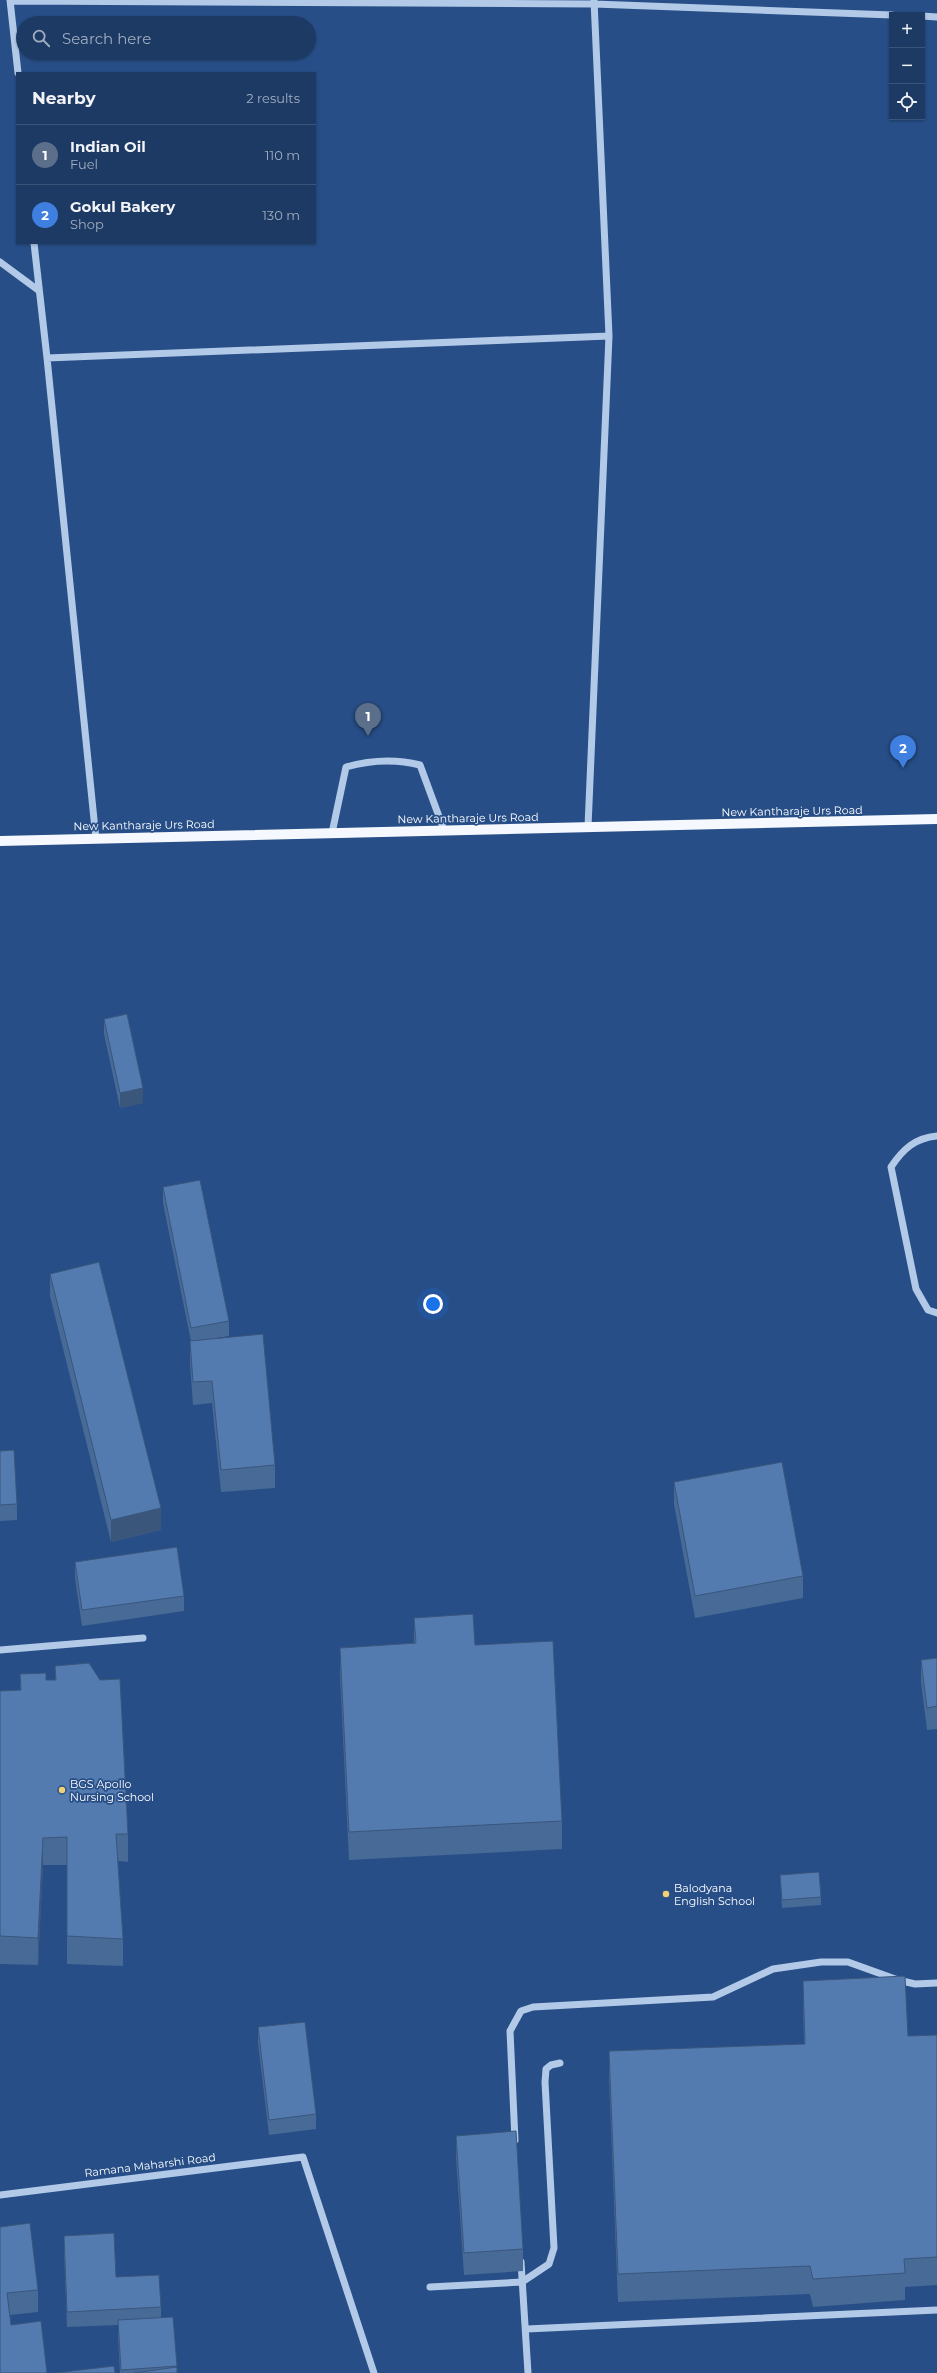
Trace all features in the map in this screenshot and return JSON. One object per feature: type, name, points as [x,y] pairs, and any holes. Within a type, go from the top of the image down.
[{"type":"main road","name":"New Kantharaje Urs Road","points":[[0,841],[937,819]]},
{"type":"street","points":[[16,52],[11,1],[594,2],[889,15]]},
{"type":"street","points":[[588,827],[609,336],[594,2]]},
{"type":"street","points":[[925,16],[937,17]]},
{"type":"street","points":[[17,60],[18,72]]},
{"type":"street","points":[[34,244],[96,839]]},
{"type":"street","points":[[0,262],[38,290]]},
{"type":"street","points":[[47,358],[609,336]]},
{"type":"street","points":[[332,833],[346,767],[362,762],[402,760],[420,764],[444,830]]},
{"type":"street","points":[[937,1136],[924,1137],[903,1149],[892,1167],[916,1289],[928,1310],[937,1313]]},
{"type":"street","points":[[0,1650],[143,1638]]},
{"type":"street","points":[[515,2148],[510,2031],[521,2011],[533,2007],[713,1997],[773,1969],[821,1962],[848,1962],[898,1980],[915,1984],[937,1983]]},
{"type":"street","points":[[430,2287],[522,2282],[549,2264],[554,2248],[545,2082],[546,2069],[551,2065],[560,2063]]},
{"type":"street","name":"Ramana Maharshi Road","points":[[0,2196],[303,2157],[374,2373]]},
{"type":"street","points":[[520,2250],[527,2329],[528,2373]]},
{"type":"street","points":[[527,2329],[937,2310]]},
{"type":"building","points":[[127,1014],[143,1088],[120,1093],[104,1019]]},
{"type":"building","points":[[200,1180],[229,1321],[191,1328],[163,1187]]},
{"type":"building","points":[[99,1262],[161,1508],[111,1520],[50,1274]]},
{"type":"building","points":[[263,1334],[275,1465],[221,1470],[212,1381],[193,1382],[190,1341]]},
{"type":"building","points":[[14,1450],[17,1504],[0,1505],[0,1451]]},
{"type":"building","points":[[782,1462],[803,1576],[695,1596],[674,1482]]},
{"type":"building","points":[[177,1547],[184,1596],[82,1610],[75,1562]]},
{"type":"building","points":[[473,1614],[475,1645],[553,1641],[562,1821],[349,1832],[340,1648],[416,1643],[414,1618]]},
{"type":"building","points":[[937,1658],[937,1706],[927,1708],[921,1660]]},
{"type":"building","name":"BGS Apollo Nursing School","points":[[89,1663],[100,1680],[120,1679],[128,1834],[116,1834],[123,1939],[67,1936],[67,1837],[43,1838],[38,1938],[0,1936],[0,1691],[21,1690],[20,1674],[46,1673],[46,1680],[56,1680],[55,1666]]},
{"type":"building","points":[[819,1872],[821,1897],[782,1900],[780,1875]]},
{"type":"building","points":[[905,1976],[908,2036],[937,2035],[937,2257],[904,2259],[905,2273],[813,2279],[810,2266],[618,2274],[609,2051],[805,2044],[803,1981]]},
{"type":"building","points":[[305,2022],[316,2114],[269,2120],[258,2027]]},
{"type":"building","points":[[516,2131],[523,2249],[464,2253],[456,2136]]},
{"type":"building","points":[[30,2223],[38,2290],[7,2293],[11,2325],[41,2321],[47,2373],[0,2373],[0,2227]]},
{"type":"building","points":[[114,2233],[116,2277],[159,2275],[161,2307],[67,2312],[64,2236]]},
{"type":"building","points":[[173,2317],[177,2366],[121,2370],[118,2320]]},
{"type":"building","points":[[114,2366],[115,2373],[55,2373]]},
{"type":"building","points":[[177,2367],[177,2373],[134,2373]]},
{"type":"place","name":"Indian Oil","points":[[368,736]]},
{"type":"place","name":"Gokul Bakery","points":[[903,768]]},
{"type":"place","name":"BGS Apollo Nursing School","points":[[62,1790]]},
{"type":"place","name":"Balodyana English School","points":[[666,1894]]}]
